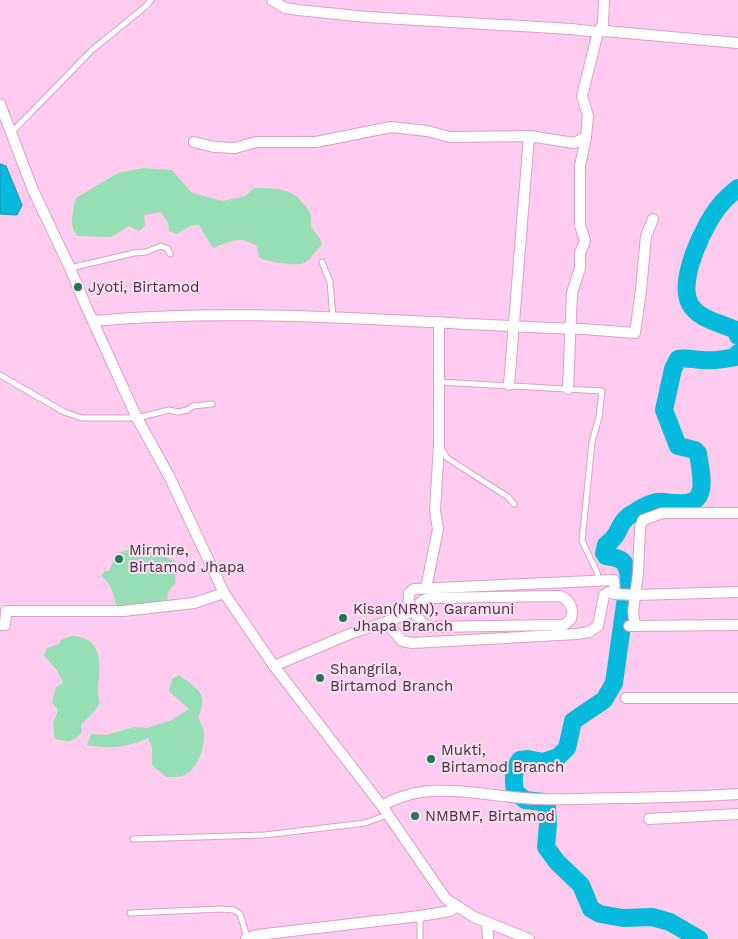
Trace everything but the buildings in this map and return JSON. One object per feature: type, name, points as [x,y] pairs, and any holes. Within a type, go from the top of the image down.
[{"type":"street","points":[[272,0],[285,8],[367,17],[605,31],[738,43]]},
{"type":"street","points":[[568,389],[572,293],[580,268],[580,253],[585,241],[580,225],[580,166],[588,116],[582,96],[598,32],[603,24],[604,0]]},
{"type":"street","points":[[0,104],[33,190],[137,418],[169,476],[224,593],[274,666],[382,806],[446,898],[456,906],[487,922],[529,939]]},
{"type":"street","points":[[194,142],[214,147],[235,148],[256,142],[316,142],[391,126],[450,137],[529,136],[574,143],[586,137]]},
{"type":"street","points":[[509,385],[529,136]]},
{"type":"street","points":[[93,321],[158,316],[272,315],[635,333],[646,236],[654,219]]},
{"type":"street","points":[[426,588],[438,529],[435,511],[439,444],[439,322]]},
{"type":"street","points":[[738,512],[662,513],[643,520],[640,527],[632,626],[738,625]]},
{"type":"street","points":[[274,666],[352,633],[408,613],[409,593],[414,589],[614,580],[617,594]]},
{"type":"street","points":[[386,622],[402,642],[412,643],[577,634],[589,632],[598,626],[604,595],[609,592],[634,595],[738,592]]},
{"type":"street","points":[[0,625],[5,625],[6,611],[123,611],[194,603],[224,593]]},
{"type":"street","points":[[560,596],[568,600],[572,608],[571,618],[564,625],[430,627],[422,623],[416,615],[416,607],[429,598],[560,596]]},
{"type":"street","points":[[626,698],[738,698]]},
{"type":"street","points":[[382,806],[390,801],[412,794],[430,791],[467,791],[540,799],[738,794]]},
{"type":"street","points":[[649,819],[738,814]]},
{"type":"street","points":[[246,938],[420,916],[450,911],[456,906]]},
{"type":"street","points":[[487,922],[488,939]]},
{"type":"lane","points":[[11,134],[92,50],[152,0]]},
{"type":"lane","points":[[70,268],[146,252],[160,246],[168,249],[170,254]]},
{"type":"lane","points":[[322,262],[330,282],[334,318]]},
{"type":"lane","points":[[0,375],[64,412],[82,418],[137,418],[169,410],[178,412],[194,406],[212,404]]},
{"type":"lane","points":[[439,382],[602,391],[599,417],[592,442],[582,541],[597,572],[599,581]]},
{"type":"lane","points":[[439,444],[447,458],[508,497],[514,504]]},
{"type":"lane","points":[[133,839],[265,835],[365,823],[388,815]]},
{"type":"lane","points":[[130,914],[220,909],[234,910],[240,914],[246,938]]},
{"type":"lane","points":[[420,916],[420,939]]},
{"type":"green space","points":[[143,168],[172,170],[192,193],[223,201],[245,196],[254,188],[279,189],[293,194],[305,205],[310,213],[312,228],[322,245],[308,261],[302,264],[276,262],[259,258],[257,246],[246,241],[230,241],[213,248],[199,225],[192,225],[177,234],[169,231],[168,223],[161,212],[144,215],[145,226],[139,231],[129,226],[111,237],[77,236],[72,222],[76,198],[118,173]]},
{"type":"green space","points":[[131,549],[155,552],[176,562],[176,583],[169,590],[167,601],[123,611],[116,606],[110,585],[101,576],[105,571],[109,571],[117,553]]},
{"type":"green space","points":[[71,636],[89,641],[95,647],[98,654],[99,704],[81,725],[82,732],[73,740],[63,741],[55,739],[53,723],[58,710],[52,703],[56,687],[63,683],[58,672],[44,655],[47,648],[59,644],[61,640]]},
{"type":"green space","points":[[179,675],[196,688],[202,697],[198,717],[204,732],[202,751],[196,764],[188,773],[182,776],[166,777],[152,765],[152,748],[148,738],[118,747],[87,745],[91,734],[106,735],[135,727],[147,728],[172,720],[189,709],[169,691],[172,679]]},
{"type":"water","points":[[0,164],[6,166],[22,205],[17,215],[0,214]]},
{"type":"waterway","points":[[738,188],[725,200],[708,224],[695,252],[687,281],[687,294],[690,304],[694,309],[699,314],[736,330],[738,336]]},
{"type":"waterway","points":[[699,939],[670,922],[652,917],[623,918],[600,914],[591,909],[581,885],[557,862],[546,847],[547,807],[543,802],[525,800],[515,792],[514,779],[520,760],[528,759],[543,762],[558,757],[567,748],[573,721],[604,700],[614,683],[629,576],[625,564],[620,559],[606,556],[604,553],[606,545],[615,537],[621,524],[627,517],[642,508],[658,502],[687,503],[695,500],[699,495],[702,480],[698,453],[695,450],[678,446],[664,410],[673,369],[678,359],[720,360],[736,357],[738,353]]},
{"type":"place","name":"Jyoti, Birtamod","points":[[78,287]]},
{"type":"place","name":"Mirmire, Birtamod Jhapa","points":[[119,559]]},
{"type":"place","name":"Kisan(NRN), Garamuni Jhapa Branch","points":[[343,618]]},
{"type":"place","name":"Shangrila, Birtamod Branch","points":[[320,678]]},
{"type":"place","name":"Mukti, Birtamod Branch","points":[[431,759]]},
{"type":"place","name":"NMBMF, Birtamod","points":[[415,816]]}]
